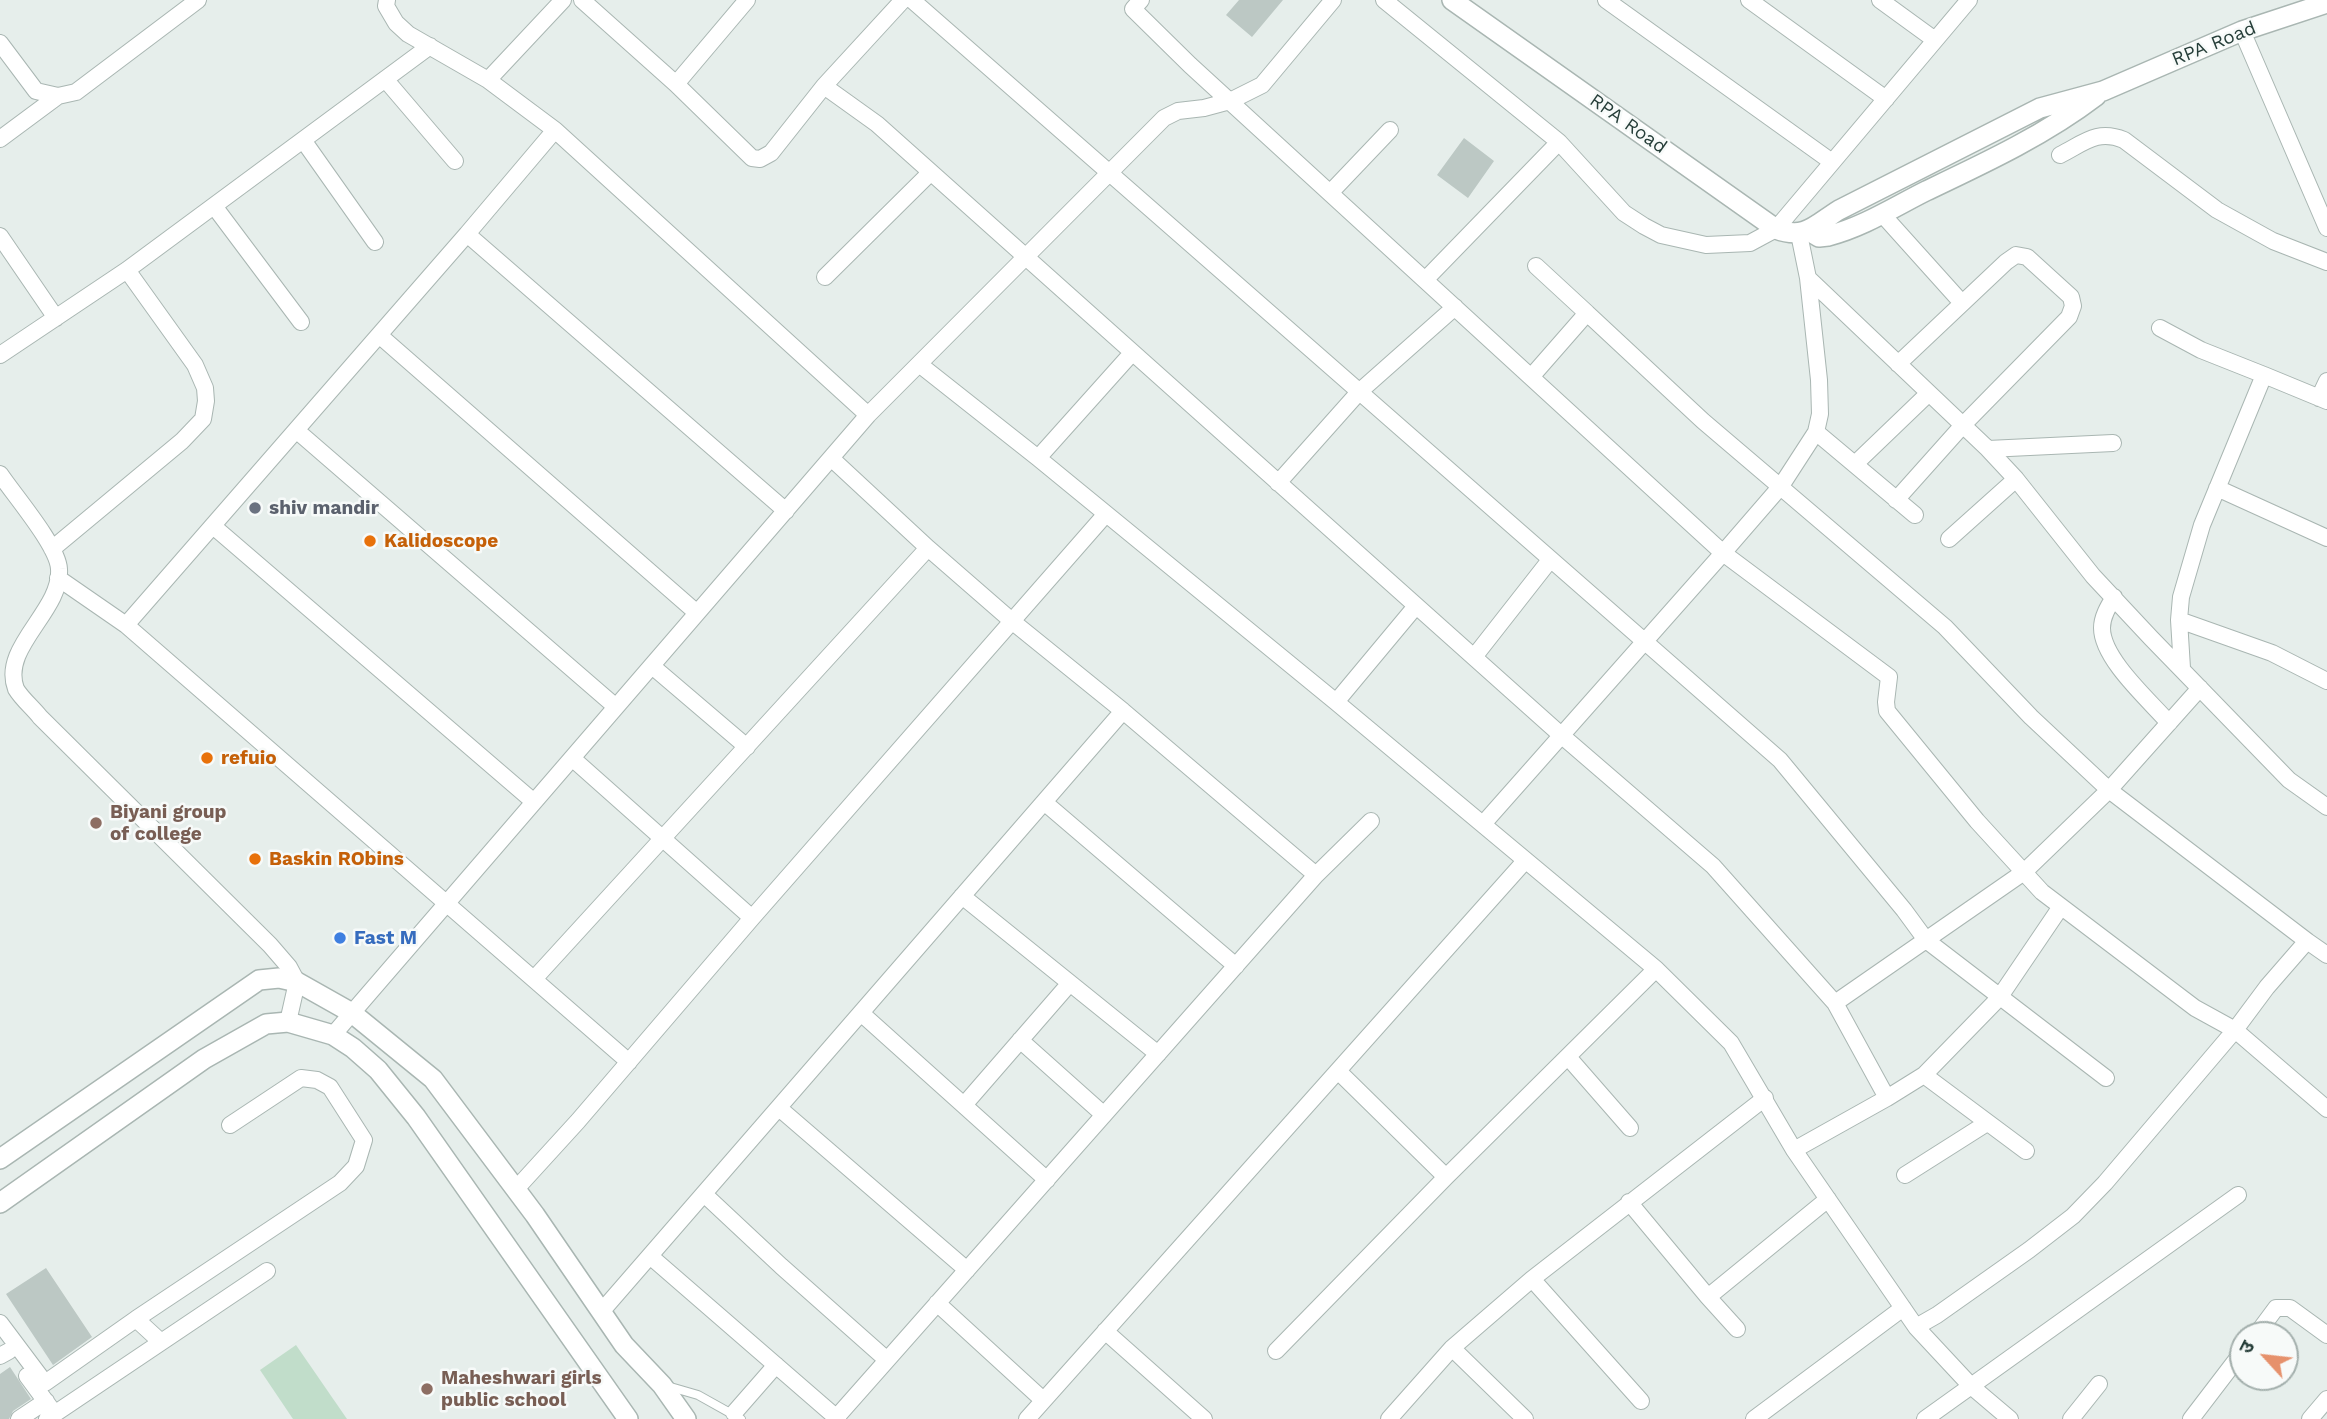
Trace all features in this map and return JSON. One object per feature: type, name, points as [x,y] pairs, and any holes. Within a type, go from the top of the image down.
[{"type":"street","points":[[0,139],[58,96],[76,92],[198,0]]},
{"type":"street","points":[[387,0],[386,6],[396,23],[408,34],[488,80],[555,130],[868,415]]},
{"type":"street","points":[[488,80],[563,0]]},
{"type":"street","points":[[582,0],[676,84],[752,158],[760,159],[771,153],[824,86],[904,0]]},
{"type":"street","points":[[676,84],[747,0]]},
{"type":"street","points":[[912,0],[1780,760],[1926,940],[2106,1078]]},
{"type":"street","points":[[333,1035],[868,415],[1164,118],[1178,111],[1230,101],[1262,85],[1333,0]]},
{"type":"street","points":[[1384,0],[1559,142],[1624,213],[1661,234],[1706,245],[1750,243],[1776,229],[1969,0]]},
{"type":"street","name":"RPA Road","points":[[1452,0],[1776,229],[1788,233],[1804,232],[1819,237],[1841,233],[2041,133],[2070,116],[2103,91]]},
{"type":"street","points":[[1606,0],[1832,162]]},
{"type":"street","points":[[1749,0],[1886,99]]},
{"type":"street","points":[[1880,0],[1935,40]]},
{"type":"street","points":[[1133,3],[1230,101],[1723,553],[1889,677],[1887,711],[1977,821],[2060,908],[2194,1008],[2235,1030],[2327,1109]]},
{"type":"street","name":"RPA Road","points":[[1804,232],[1839,211],[2040,108],[2103,91],[2242,31],[2327,3]]},
{"type":"street","points":[[2242,31],[2323,207],[2327,228]]},
{"type":"street","points":[[0,43],[36,91],[58,96]]},
{"type":"street","points":[[0,355],[127,270],[430,46]]},
{"type":"street","points":[[385,79],[455,161]]},
{"type":"street","points":[[824,86],[877,124],[1561,735],[1713,866],[1835,1003],[1887,1098]]},
{"type":"street","points":[[126,625],[555,130]]},
{"type":"street","points":[[1330,193],[1390,130]]},
{"type":"street","points":[[2060,155],[2101,135],[2111,135],[2124,140],[2217,210],[2273,241],[2327,262]]},
{"type":"street","points":[[303,140],[375,242]]},
{"type":"street","points":[[1425,280],[1559,142]]},
{"type":"street","points":[[825,277],[930,173]]},
{"type":"street","points":[[214,206],[301,322]]},
{"type":"street","points":[[1882,214],[1962,303]]},
{"type":"street","points":[[1483,824],[1781,486],[1816,432],[1820,414],[1819,380],[1804,232]]},
{"type":"street","points":[[467,234],[786,511]]},
{"type":"street","points":[[0,236],[56,317]]},
{"type":"street","points":[[1896,500],[1963,425],[2068,317],[2073,306],[2071,298],[2027,257],[2016,255],[1898,364]]},
{"type":"street","points":[[1536,266],[1703,421],[1945,627],[2031,718],[2109,790],[2327,955]]},
{"type":"street","points":[[52,549],[182,441],[203,419],[205,388],[195,365],[127,270]]},
{"type":"street","points":[[1808,278],[2017,478],[2093,576],[2289,780],[2327,807]]},
{"type":"street","points":[[1278,483],[1359,392],[1455,307]]},
{"type":"street","points":[[1531,377],[1587,313]]},
{"type":"street","points":[[2160,328],[2201,350],[2323,399],[2327,381]]},
{"type":"street","points":[[379,335],[697,613]]},
{"type":"street","points":[[1038,458],[1132,353]]},
{"type":"street","points":[[919,364],[1336,702],[1656,970],[1731,1043],[1794,1150],[1916,1327],[1971,1386],[2010,1419]]},
{"type":"street","points":[[2182,668],[2179,620],[2181,597],[2217,488],[2263,375]]},
{"type":"street","points":[[1855,464],[1929,393]]},
{"type":"street","points":[[296,430],[616,707]]},
{"type":"street","points":[[1816,432],[1915,515]]},
{"type":"street","points":[[1988,449],[2113,443]]},
{"type":"street","points":[[831,458],[1013,622],[1123,711],[1316,875]]},
{"type":"street","points":[[0,474],[52,549],[59,567],[58,588],[18,646],[10,668],[15,688],[40,717],[289,967],[297,982],[288,1022]]},
{"type":"street","points":[[1949,539],[2017,478]]},
{"type":"street","points":[[2217,488],[2327,538]]},
{"type":"street","points":[[516,1189],[1105,514]]},
{"type":"street","points":[[213,526],[534,802]]},
{"type":"street","points":[[534,979],[928,548]]},
{"type":"street","points":[[1474,657],[1550,560]]},
{"type":"street","points":[[58,578],[126,625],[629,1062]]},
{"type":"street","points":[[2114,597],[2104,614],[2102,628],[2105,645],[2118,665],[2169,723]]},
{"type":"street","points":[[1336,702],[1416,606]]},
{"type":"street","points":[[2179,620],[2272,653],[2327,681]]},
{"type":"street","points":[[652,666],[747,747]]},
{"type":"street","points":[[1835,1003],[2024,872],[2109,790],[2200,688]]},
{"type":"street","points":[[601,1312],[1123,711]]},
{"type":"street","points":[[572,758],[752,918]]},
{"type":"street","points":[[1044,802],[1236,965]]},
{"type":"street","points":[[650,1256],[837,1419],[1316,875],[1371,821]]},
{"type":"street","points":[[1027,1419],[1525,862]]},
{"type":"street","points":[[962,896],[1157,1054]]},
{"type":"street","points":[[1794,1150],[1924,1075],[1999,998],[2060,908]]},
{"type":"street","points":[[1916,1327],[2029,1250],[2073,1216],[2105,1184],[2307,941]]},
{"type":"street","points":[[1276,1352],[1446,1177],[1656,970]]},
{"type":"street","points":[[1,1157],[259,980],[279,978],[297,982],[352,1013],[433,1079],[516,1189],[624,1345],[662,1385],[686,1419]]},
{"type":"street","points":[[964,1105],[1070,983]]},
{"type":"street","points":[[861,1013],[1047,1180]]},
{"type":"street","points":[[0,1203],[204,1059],[266,1024],[288,1022],[333,1035],[378,1070],[416,1117],[628,1419]]},
{"type":"street","points":[[1020,1040],[1104,1115]]},
{"type":"street","points":[[1569,1057],[1630,1128]]},
{"type":"street","points":[[1338,1071],[1446,1177]]},
{"type":"street","points":[[1924,1075],[2026,1152]]},
{"type":"street","points":[[45,1383],[340,1183],[356,1166],[364,1140],[330,1087],[317,1080],[301,1078],[230,1125]]},
{"type":"street","points":[[1389,1419],[1452,1348],[1532,1279],[1765,1098]]},
{"type":"street","points":[[779,1108],[967,1270]]},
{"type":"street","points":[[1905,1175],[1987,1123]]},
{"type":"street","points":[[704,1194],[887,1360]]},
{"type":"street","points":[[1925,1419],[2238,1195]]},
{"type":"street","points":[[1708,1297],[1828,1199]]},
{"type":"street","points":[[1629,1202],[1737,1329]]},
{"type":"street","points":[[19,1419],[53,1410],[267,1271]]},
{"type":"street","points":[[1532,1279],[1641,1401]]},
{"type":"street","points":[[937,1303],[1044,1400]]},
{"type":"street","points":[[1754,1419],[1903,1308]]},
{"type":"street","points":[[2266,1321],[2276,1308],[2290,1308],[2327,1335]]},
{"type":"street","points":[[136,1319],[161,1342]]},
{"type":"street","points":[[0,1323],[45,1383],[53,1410]]},
{"type":"street","points":[[1105,1331],[1204,1419]]},
{"type":"street","points":[[1452,1348],[1525,1419]]},
{"type":"street","points":[[3,1349],[53,1410]]},
{"type":"street","points":[[737,1416],[776,1365]]},
{"type":"street","points":[[2191,1419],[2229,1369]]},
{"type":"street","points":[[2071,1419],[2099,1384]]},
{"type":"street","points":[[2310,1419],[2327,1399]]},
{"type":"lane","points":[[662,1385],[698,1395],[737,1416]]},
{"type":"green space","points":[[296,1345],[347,1419],[293,1419],[260,1370]]},
{"type":"building","points":[[1239,0],[1283,0],[1252,37],[1226,15]]},
{"type":"building","points":[[1464,138],[1494,161],[1468,198],[1437,175]]},
{"type":"building","points":[[46,1268],[92,1337],[53,1365],[6,1294]]},
{"type":"building","points":[[10,1367],[31,1399],[13,1411],[9,1419],[0,1419],[0,1374]]},
{"type":"place","name":"shiv mandir","points":[[255,508]]},
{"type":"place","name":"Kalidoscope","points":[[370,541]]},
{"type":"place","name":"refuio","points":[[207,758]]},
{"type":"place","name":"Biyani group of college","points":[[96,823]]},
{"type":"place","name":"Baskin RObins","points":[[255,859]]},
{"type":"place","name":"Fast M","points":[[340,938]]},
{"type":"place","name":"Maheshwari girls public school","points":[[427,1389]]}]
